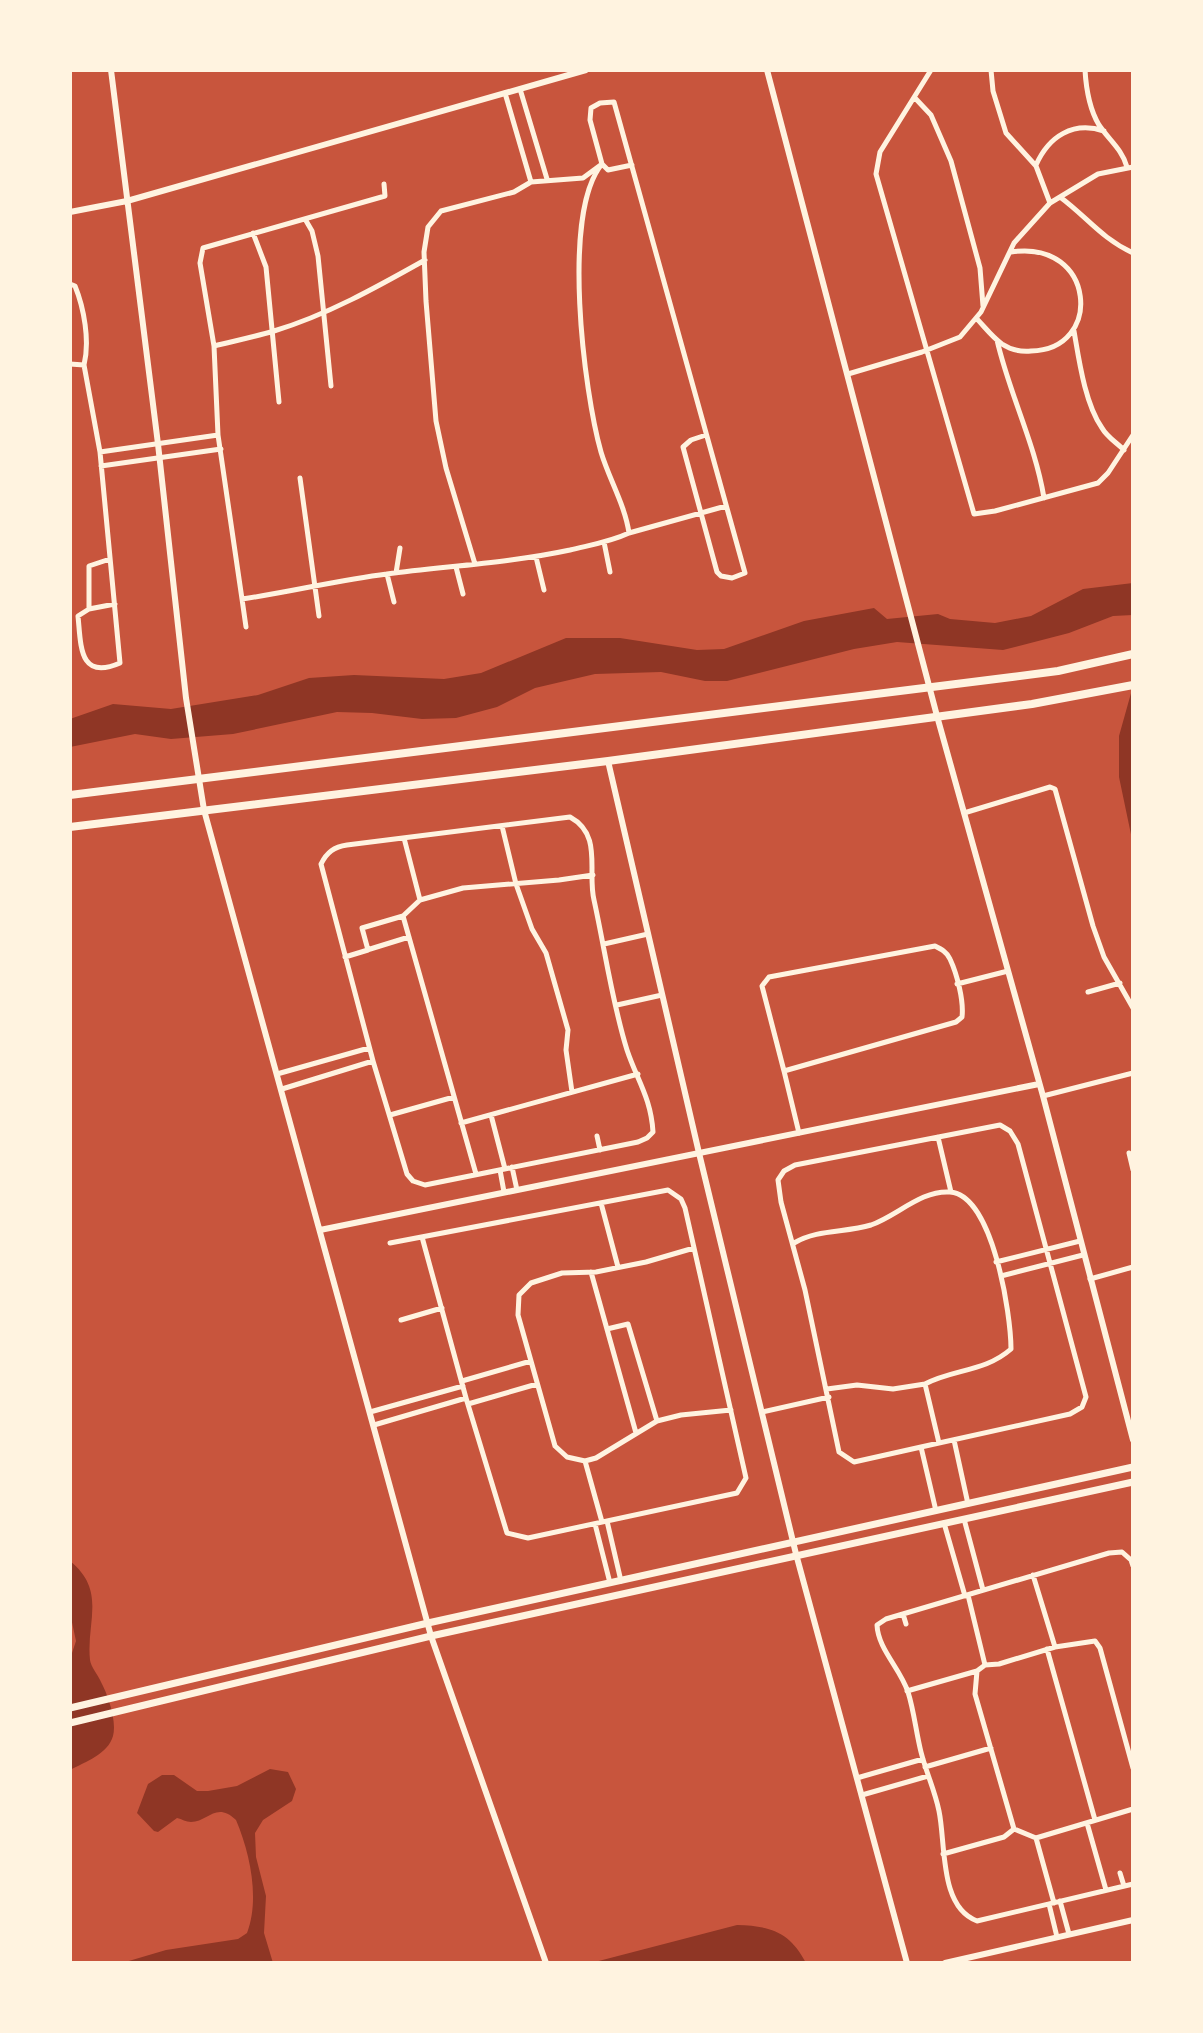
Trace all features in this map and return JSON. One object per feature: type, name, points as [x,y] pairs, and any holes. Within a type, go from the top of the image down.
[{"type":"main road","points":[[70,795],[1058,671],[1130,655]]},
{"type":"main road","points":[[70,827],[608,761],[937,716],[1133,685]]},
{"type":"main road","points":[[70,1708],[428,1623],[1133,1467]]},
{"type":"main road","points":[[70,1723],[431,1636],[1133,1482]]},
{"type":"street","points":[[111,70],[186,698],[204,810],[431,1636],[546,1963]]},
{"type":"street","points":[[70,212],[127,201],[586,70]]},
{"type":"street","points":[[767,70],[937,716],[1043,1096],[1133,1440]]},
{"type":"street","points":[[931,70],[880,152],[876,174],[974,514],[1098,483],[1133,435]]},
{"type":"street","points":[[991,70],[993,91],[1006,133],[1036,166],[1050,203]]},
{"type":"street","points":[[848,374],[960,337],[983,307],[1010,252],[1050,203],[1098,174],[1130,167],[1098,123],[1085,70]]},
{"type":"street","points":[[520,89],[547,179]]},
{"type":"street","points":[[505,93],[531,182]]},
{"type":"street","points":[[915,98],[931,115],[951,161],[980,268],[983,307]]},
{"type":"street","points":[[632,165],[608,170],[602,164],[590,120],[591,108],[606,101],[614,102],[632,165],[706,435],[745,573],[739,577],[721,576],[717,572],[683,447],[691,440],[706,435]]},
{"type":"street","points":[[1036,166],[1050,142],[1060,133],[1092,127],[1105,131]]},
{"type":"street","points":[[475,564],[446,468],[436,421],[429,354],[425,260],[428,227],[441,211],[514,192],[531,182],[583,178],[602,164]]},
{"type":"street","points":[[602,164],[587,188],[579,324],[585,375],[601,452],[629,533]]},
{"type":"street","points":[[246,627],[218,435],[214,346],[200,263],[203,248],[385,196],[384,184]]},
{"type":"street","points":[[1060,197],[1077,209],[1099,233],[1133,253]]},
{"type":"street","points":[[305,219],[312,231],[318,256],[331,386]]},
{"type":"street","points":[[253,233],[266,267],[279,402]]},
{"type":"street","points":[[976,318],[996,339],[1019,352],[1044,351],[1063,341],[1074,330],[1081,312],[1076,281],[1063,261],[1025,249],[1010,252]]},
{"type":"street","points":[[214,346],[271,332],[322,312],[425,260]]},
{"type":"street","points":[[70,284],[75,286],[81,302],[87,356],[84,365],[100,452],[120,663],[95,669],[86,663],[80,643],[78,616]]},
{"type":"street","points":[[1074,330],[1079,363],[1095,417],[1103,431],[1124,450]]},
{"type":"street","points":[[996,339],[1003,368],[1020,408],[1044,498]]},
{"type":"street","points":[[70,364],[84,365]]},
{"type":"street","points":[[100,452],[218,435]]},
{"type":"street","points":[[101,466],[221,449]]},
{"type":"street","points":[[300,478],[319,616]]},
{"type":"street","points":[[242,599],[387,574],[536,557],[604,542],[726,506]]},
{"type":"street","points":[[604,542],[610,572]]},
{"type":"street","points":[[396,573],[400,548]]},
{"type":"street","points":[[536,557],[544,590]]},
{"type":"street","points":[[89,609],[89,566],[110,559]]},
{"type":"street","points":[[456,567],[463,594]]},
{"type":"street","points":[[387,574],[394,602]]},
{"type":"street","points":[[70,617],[89,609],[115,604]]},
{"type":"street","points":[[608,761],[793,1542],[907,1963]]},
{"type":"street","points":[[964,813],[1050,787],[1055,789],[1104,957],[1133,1008]]},
{"type":"street","points":[[570,817],[578,822],[591,842],[592,891],[627,1050],[645,1089],[653,1132],[638,1142],[425,1185],[413,1181],[407,1174],[369,1048],[321,864],[336,847],[502,826],[570,817]]},
{"type":"street","points":[[502,826],[516,884],[532,929],[546,953],[568,1030],[566,1050],[572,1092]]},
{"type":"street","points":[[404,838],[420,900]]},
{"type":"street","points":[[366,950],[362,928],[403,916],[420,900],[495,883],[516,884],[593,875]]},
{"type":"street","points":[[403,916],[476,1174]]},
{"type":"street","points":[[604,944],[648,934]]},
{"type":"street","points":[[345,957],[409,937]]},
{"type":"street","points":[[784,1071],[956,1022],[962,1017],[963,1008],[950,959],[935,946],[769,977],[762,986],[799,1133]]},
{"type":"street","points":[[957,984],[1008,971]]},
{"type":"street","points":[[1088,992],[1120,983]]},
{"type":"street","points":[[617,1005],[662,995]]},
{"type":"street","points":[[277,1074],[369,1048]]},
{"type":"street","points":[[282,1089],[373,1061]]},
{"type":"street","points":[[1043,1096],[1133,1073]]},
{"type":"street","points":[[461,1123],[638,1074]]},
{"type":"street","points":[[320,1230],[1039,1084]]},
{"type":"street","points":[[390,1115],[454,1097]]},
{"type":"street","points":[[491,1115],[504,1192]]},
{"type":"street","points":[[1000,1125],[1010,1131],[1018,1144],[1086,1397],[1082,1407],[1070,1414],[854,1462],[845,1459],[839,1452],[794,1243],[781,1202],[778,1180],[784,1171],[795,1165],[1000,1125]]},
{"type":"street","points":[[597,1136],[600,1150]]},
{"type":"street","points":[[938,1137],[951,1192]]},
{"type":"street","points":[[1129,1153],[1133,1170]]},
{"type":"street","points":[[512,1167],[517,1190]]},
{"type":"street","points":[[390,1243],[668,1190],[675,1193],[685,1208],[746,1478],[737,1493],[528,1538],[507,1533],[422,1237]]},
{"type":"street","points":[[794,1243],[813,1233],[873,1224],[922,1198],[951,1192],[969,1199],[979,1213],[1001,1276],[1011,1322],[1011,1349],[1002,1358],[982,1367],[940,1376],[925,1384],[893,1389],[857,1385],[827,1389]]},
{"type":"street","points":[[601,1203],[618,1267]]},
{"type":"street","points":[[996,1262],[1080,1241]]},
{"type":"street","points":[[694,1248],[618,1267],[562,1273],[531,1283],[519,1295],[518,1315],[555,1446],[567,1457],[585,1461],[596,1458],[657,1421],[681,1415],[731,1410]]},
{"type":"street","points":[[1001,1276],[1083,1255]]},
{"type":"street","points":[[1089,1279],[1133,1267]]},
{"type":"street","points":[[591,1272],[636,1433]]},
{"type":"street","points":[[401,1320],[442,1308]]},
{"type":"street","points":[[607,1329],[628,1324],[657,1421]]},
{"type":"street","points":[[370,1412],[531,1361]]},
{"type":"street","points":[[374,1425],[537,1384]]},
{"type":"street","points":[[925,1384],[939,1443]]},
{"type":"street","points":[[762,1412],[829,1397]]},
{"type":"street","points":[[954,1440],[968,1504]]},
{"type":"street","points":[[921,1447],[936,1511]]},
{"type":"street","points":[[585,1461],[621,1581]]},
{"type":"street","points":[[964,1518],[983,1590]]},
{"type":"street","points":[[601,1522],[610,1583]]},
{"type":"street","points":[[944,1522],[985,1665]]},
{"type":"street","points":[[1133,1566],[1122,1552],[1109,1553],[886,1619],[877,1625],[878,1637],[907,1691],[925,1767],[940,1813],[943,1854],[958,1909],[966,1917],[977,1921],[1133,1884]]},
{"type":"street","points":[[1033,1575],[1055,1647]]},
{"type":"street","points":[[903,1614],[906,1624]]},
{"type":"street","points":[[907,1691],[977,1671],[985,1665],[999,1664],[1055,1647],[1095,1641],[1100,1648],[1133,1768]]},
{"type":"street","points":[[1047,1649],[1095,1820]]},
{"type":"street","points":[[977,1671],[975,1694],[1014,1829]]},
{"type":"street","points":[[925,1767],[991,1748]]},
{"type":"street","points":[[857,1778],[923,1759]]},
{"type":"street","points":[[862,1795],[928,1776]]},
{"type":"street","points":[[1014,1829],[1036,1838],[1133,1809]]},
{"type":"street","points":[[1087,1823],[1106,1890]]},
{"type":"street","points":[[943,1854],[1004,1837],[1014,1829]]},
{"type":"street","points":[[1036,1838],[1054,1903],[1069,1934]]},
{"type":"street","points":[[1120,1873],[1124,1886]]},
{"type":"street","points":[[1054,1903],[1057,1937]]},
{"type":"street","points":[[945,1963],[1133,1920]]},
{"type":"shaded area","points":[[1133,583],[1133,615],[1113,616],[1069,633],[1003,650],[897,642],[854,649],[727,681],[705,681],[661,672],[595,674],[535,688],[497,707],[456,718],[422,719],[337,712],[233,734],[171,739],[135,734],[70,747],[70,719],[113,704],[171,709],[258,695],[309,678],[354,675],[444,679],[481,673],[566,638],[620,638],[697,650],[724,649],[804,621],[874,608],[887,619],[938,614],[950,619],[995,623],[1031,616],[1083,589]]},
{"type":"shaded area","points":[[1133,686],[1133,844],[1119,777],[1119,736]]},
{"type":"shaded area","points":[[70,1561],[81,1572],[92,1595],[90,1660],[109,1701],[114,1730],[110,1742],[101,1753],[70,1770],[70,1659],[76,1641],[70,1613]]},
{"type":"shaded area","points":[[270,1769],[288,1772],[296,1789],[292,1801],[263,1820],[255,1833],[256,1857],[266,1896],[264,1933],[273,1963],[122,1963],[166,1950],[238,1939],[247,1933],[251,1920],[252,1876],[236,1820],[217,1812],[191,1822],[177,1818],[158,1832],[154,1831],[137,1813],[148,1784],[162,1775],[174,1775],[197,1791],[208,1791],[237,1786]]},
{"type":"shaded area","points":[[737,1925],[760,1927],[778,1933],[793,1944],[806,1963],[591,1963]]}]
